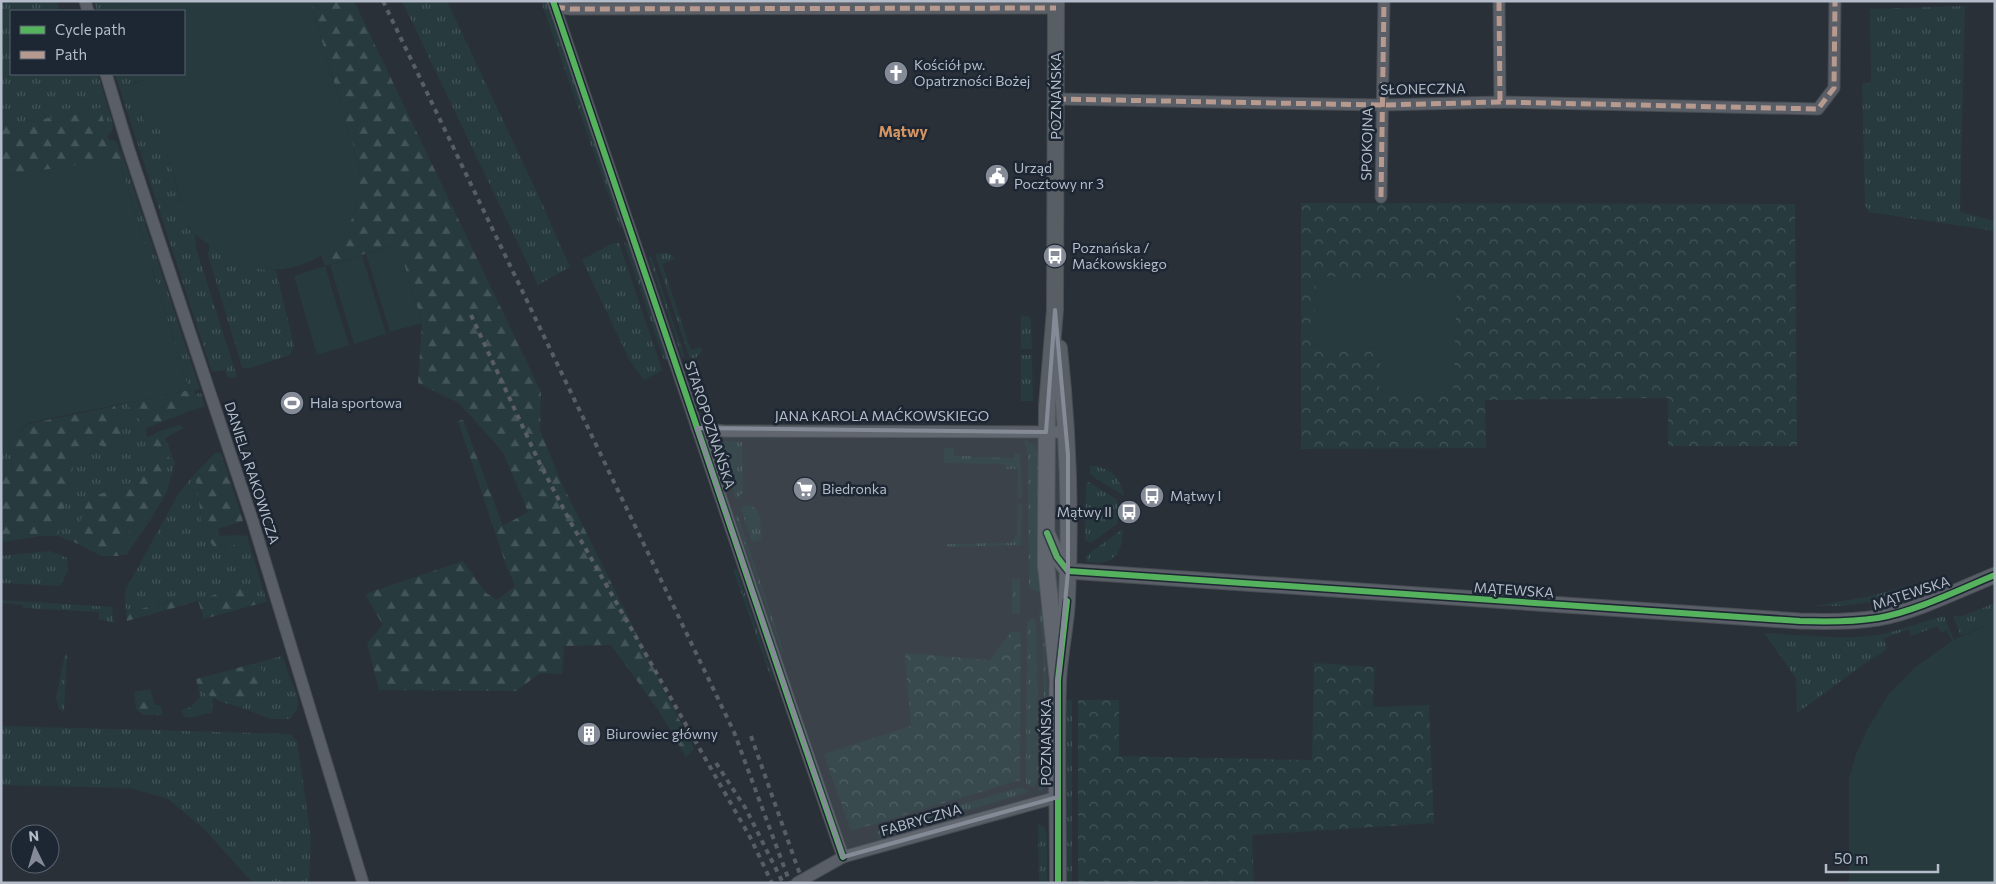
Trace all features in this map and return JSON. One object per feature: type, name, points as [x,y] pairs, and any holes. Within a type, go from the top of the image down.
[{"type":"main road","name":"POZNAŃSKA","points":[[1056,5],[1055,310],[1046,432],[1046,564],[1058,680]]},
{"type":"main road","name":"POZNAŃSKA","points":[[1055,310],[1066,406],[1068,571],[1067,601],[1058,680],[1058,883]]},
{"type":"street","name":"SPOKOJNA","points":[[1381,196],[1384,1]]},
{"type":"street","points":[[1499,1],[1500,102]]},
{"type":"street","name":"SŁONECZNA","points":[[1056,98],[1383,105],[1500,102],[1818,110],[1834,88],[1835,1]]},
{"type":"street","points":[[554,4],[570,10],[868,5],[1056,5]]},
{"type":"street","name":"STAROPOZNAŃSKA","points":[[554,4],[843,857]]},
{"type":"street","name":"DANIELA RAKOWICZA","points":[[106,75],[129,150],[253,522],[363,883]]},
{"type":"street","name":"JANA KAROLA MAĆKOWSKIEGO","points":[[697,428],[725,431],[1066,432]]},
{"type":"street","points":[[1047,533],[1057,556],[1068,571],[1054,584],[1049,601]]},
{"type":"street","name":"MĄTEWSKA","points":[[1068,571],[1792,621],[1836,622],[1865,620],[1892,614],[1995,575]]},
{"type":"street","name":"FABRYCZNA","points":[[797,883],[843,857],[1058,797]]},
{"type":"highlighted area","points":[[1055,310],[1068,455],[1068,571],[1058,680],[1058,797],[843,857],[697,428],[1046,432]]},
{"type":"green space","points":[[1,1],[57,1],[60,10],[10,10],[10,75],[98,75],[113,125],[112,131],[108,136],[99,108],[74,115],[1,124]]},
{"type":"green space","points":[[94,1],[121,1],[124,10],[97,10]]},
{"type":"green space","points":[[121,1],[310,1],[359,166],[359,192],[353,216],[345,232],[326,252],[313,260],[285,269],[257,269],[228,258],[198,237],[188,227],[158,123],[146,127],[133,84],[144,80],[143,75],[185,75],[185,10],[124,10]]},
{"type":"green space","points":[[310,1],[354,1],[541,392],[540,430],[562,484],[694,749],[686,757],[657,708],[611,645],[564,646],[562,674],[540,673],[516,691],[379,690],[367,643],[383,625],[365,594],[463,561],[486,593],[497,600],[515,586],[505,562],[458,421],[463,420],[503,526],[528,512],[503,452],[459,403],[418,383],[422,323],[398,244],[325,266],[321,255],[332,246],[347,227],[356,205],[359,166]]},
{"type":"green space","points":[[402,1],[447,1],[570,267],[538,285]]},
{"type":"green space","points":[[541,1],[546,1],[623,224],[620,228]]},
{"type":"green space","points":[[1965,6],[1960,212],[1995,221],[1995,231],[1869,212],[1865,205],[1862,84],[1871,83],[1870,9]]},
{"type":"green space","points":[[115,75],[143,75],[144,80],[133,83],[146,126],[158,123],[189,229],[195,234],[196,248],[237,377],[228,378],[225,370],[212,372]]},
{"type":"green space","points":[[100,108],[109,140],[116,141],[124,159],[1,176],[1,124],[74,115]]},
{"type":"green space","points":[[119,159],[124,159],[200,389],[194,391],[195,394],[201,393],[205,407],[192,410],[189,390]]},
{"type":"green space","points":[[119,159],[189,390],[28,423],[1,453],[1,176]]},
{"type":"green space","points":[[1301,203],[1795,204],[1797,446],[1668,446],[1668,398],[1485,400],[1486,448],[1301,449]]},
{"type":"green space","points":[[624,242],[631,246],[668,359],[664,360]]},
{"type":"green space","points":[[613,243],[619,243],[662,370],[644,380],[629,359],[582,260]]},
{"type":"green space","points":[[398,244],[422,323],[390,332],[366,254]]},
{"type":"green space","points":[[210,245],[241,264],[276,270],[294,346],[290,355],[247,369],[242,367],[208,255]]},
{"type":"green space","points":[[666,253],[675,259],[662,264],[691,350],[702,347],[702,351],[697,357],[690,359],[655,254]]},
{"type":"green space","points":[[362,255],[386,334],[354,344],[330,265]]},
{"type":"green space","points":[[651,256],[685,358],[682,357],[649,258]]},
{"type":"green space","points":[[325,266],[349,345],[317,355],[294,276]]},
{"type":"green space","points":[[1316,276],[1457,283],[1453,395],[1379,393],[1381,348],[1314,346]]},
{"type":"green space","points":[[1021,315],[1029,317],[1031,321],[1032,349],[1021,349]]},
{"type":"green space","points":[[1021,355],[1032,355],[1033,401],[1021,401]]},
{"type":"green space","points":[[189,390],[192,410],[146,428],[126,403]]},
{"type":"green space","points":[[126,403],[146,428],[149,469],[128,485],[89,498],[74,542],[58,536],[77,450],[94,443],[124,437],[115,406]]},
{"type":"green space","points":[[115,406],[124,438],[112,450],[94,443],[77,450],[58,536],[41,536],[1,542],[1,480],[13,469],[9,444],[28,424]]},
{"type":"green space","points":[[180,425],[184,428],[165,438],[175,463],[166,493],[166,470],[169,458],[160,431]]},
{"type":"green space","points":[[160,431],[169,458],[166,470],[166,493],[151,519],[132,527],[118,556],[101,556],[74,542],[88,498],[127,485],[149,469],[146,438]]},
{"type":"green space","points":[[1024,439],[1035,446],[1038,455],[1039,554],[1042,593],[1029,588],[1028,456]]},
{"type":"green space","points":[[725,441],[742,442],[743,492],[736,500],[720,446]]},
{"type":"green space","points":[[9,444],[13,469],[1,480],[1,453]]},
{"type":"green space","points":[[944,448],[954,448],[954,456],[1014,458],[1015,453],[1020,454],[1022,498],[1017,498],[1018,469],[1005,469],[1005,464],[944,463]]},
{"type":"green space","points":[[215,453],[221,453],[243,521],[218,529],[220,536],[237,535],[237,544],[216,551],[203,530],[195,474]]},
{"type":"green space","points":[[1090,466],[1103,468],[1113,474],[1120,484],[1124,496],[1092,476]]},
{"type":"green space","points":[[195,474],[203,531],[237,544],[237,535],[247,536],[267,602],[258,604],[250,585],[177,607],[172,600],[126,613],[125,591],[180,491]]},
{"type":"green space","points":[[1089,482],[1116,499],[1118,523],[1091,543],[1085,540],[1086,484]]},
{"type":"green space","points":[[1017,503],[1022,504],[1021,545],[947,547],[947,544],[1011,543],[1017,534]]},
{"type":"green space","points":[[748,505],[757,510],[759,514],[761,540],[752,542],[741,509],[743,506]]},
{"type":"green space","points":[[737,513],[784,652],[782,652],[735,517]]},
{"type":"green space","points":[[151,519],[127,554],[118,556],[132,527]]},
{"type":"green space","points":[[1123,529],[1121,545],[1114,557],[1103,562],[1086,562],[1087,555]]},
{"type":"green space","points":[[50,551],[67,558],[68,570],[60,586],[1,583],[1,556]]},
{"type":"green space","points":[[733,569],[737,570],[774,680],[772,681]]},
{"type":"green space","points":[[1938,577],[1938,582],[1872,602],[1841,606],[1814,606],[1871,596]]},
{"type":"green space","points":[[1012,579],[1020,579],[1020,614],[1012,613]]},
{"type":"green space","points":[[250,584],[258,604],[204,619],[198,600]]},
{"type":"green space","points":[[1,600],[112,607],[114,623],[99,619],[99,612],[23,608],[23,605],[1,603]]},
{"type":"green space","points":[[173,600],[177,607],[127,621],[126,613]]},
{"type":"green space","points":[[1995,603],[1995,621],[1961,636],[1953,616],[1963,616]]},
{"type":"green space","points":[[1043,609],[1048,779],[1041,791],[1038,790],[1042,778],[1044,674],[1039,613]]},
{"type":"green space","points":[[1944,616],[1954,640],[1952,641],[1947,630],[1941,633],[1938,626],[1911,636],[1909,629],[1884,638],[1887,647],[1885,651],[1797,713],[1796,678],[1764,633],[1824,637],[1870,636],[1884,634]]},
{"type":"green space","points":[[1034,617],[1037,632],[1038,777],[1034,787],[1026,784],[1027,622]]},
{"type":"green space","points":[[1995,621],[1995,883],[1849,883],[1849,779],[1856,754],[1867,730],[1888,695],[1914,668],[1952,641]]},
{"type":"green space","points":[[1011,632],[1021,632],[1020,780],[851,831],[824,754],[911,726],[905,653],[990,660]]},
{"type":"green space","points":[[65,654],[67,656],[64,712],[59,709],[56,698]]},
{"type":"green space","points":[[282,656],[298,699],[297,710],[289,719],[271,719],[242,708],[263,679],[260,662]]},
{"type":"green space","points":[[260,662],[263,679],[242,708],[222,702],[199,690],[196,679]]},
{"type":"green space","points":[[1314,663],[1375,667],[1373,707],[1429,705],[1434,823],[1252,835],[1254,883],[1078,883],[1078,700],[1119,700],[1119,756],[1312,760]]},
{"type":"green space","points":[[150,689],[155,705],[160,705],[163,715],[143,715],[136,709],[134,692]]},
{"type":"green space","points":[[199,690],[213,697],[212,713],[185,717],[181,710],[191,707],[200,697]]},
{"type":"green space","points":[[1066,700],[1072,700],[1072,883],[1067,883]]},
{"type":"green space","points":[[1,726],[290,734],[297,741],[311,838],[309,883],[253,883],[204,829],[168,799],[131,788],[1,785]]},
{"type":"green space","points":[[1021,787],[1029,792],[878,837],[877,832],[881,828]]},
{"type":"green space","points":[[1038,823],[1045,828],[1047,836],[1047,883],[1039,883]]},
{"type":"railway","points":[[383,1],[734,732],[790,883]]},
{"type":"railway","points":[[471,315],[540,464],[571,523],[750,837],[772,883]]},
{"type":"railway","points":[[751,736],[803,883]]},
{"type":"railway","points":[[716,763],[746,809],[783,883]]},
{"type":"marked path","points":[[1381,197],[1384,1]]},
{"type":"marked path","points":[[1499,1],[1500,102]]},
{"type":"marked path","points":[[1056,99],[1383,105],[1500,102],[1818,109],[1834,88],[1835,1]]},
{"type":"marked path","points":[[555,7],[570,9],[1056,8]]},
{"type":"cycle path","points":[[553,1],[843,857]]},
{"type":"cycle path","points":[[1047,533],[1057,557],[1068,571],[1800,621],[1849,621],[1892,615],[1937,600],[1995,575]]},
{"type":"cycle path","points":[[1058,883],[1058,680],[1067,601]]},
{"type":"place","name":"Kościół pw. Opatrzności Bożej","points":[[896,73]]},
{"type":"place","name":"Urząd Pocztowy nr 3","points":[[997,176]]},
{"type":"place","name":"Poznańska / Maćkowskiego","points":[[1055,256]]},
{"type":"place","name":"Hala sportowa","points":[[292,403]]},
{"type":"place","name":"Biedronka","points":[[805,489]]},
{"type":"place","name":"Mątwy I","points":[[1152,496]]},
{"type":"place","name":"Mątwy II","points":[[1129,512]]},
{"type":"place","name":"Biurowiec główny","points":[[589,734]]},
{"type":"district","name":"Mątwy","points":[[903,132]]}]
